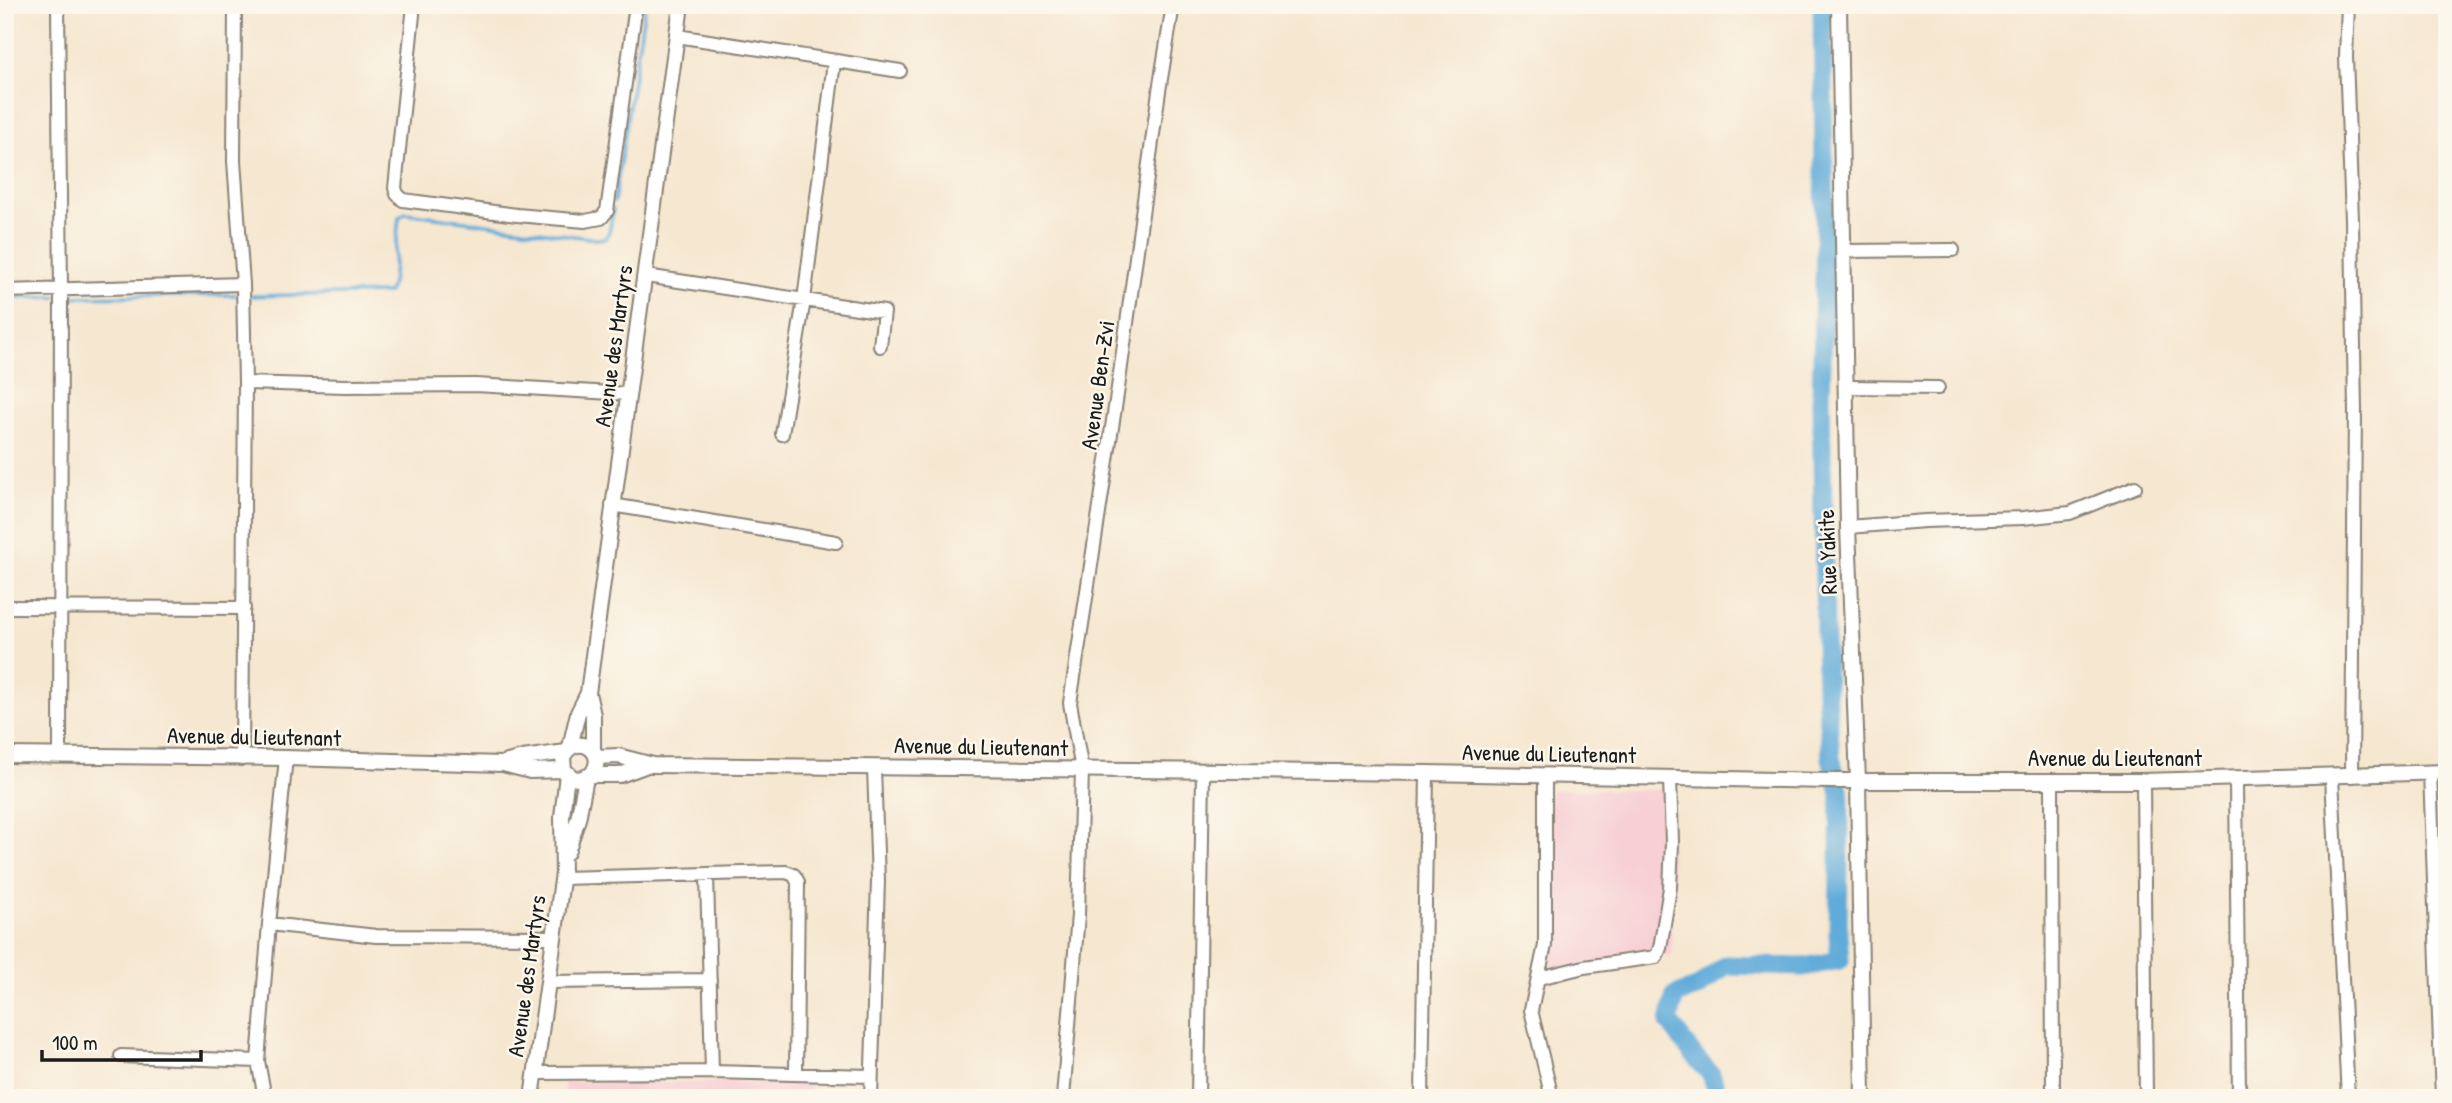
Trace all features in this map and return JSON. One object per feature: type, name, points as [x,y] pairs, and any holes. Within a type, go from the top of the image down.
[{"type":"main road","name":"Avenue des Martyrs","points":[[568,749],[578,713],[588,693],[681,5]]},
{"type":"main road","name":"Rue Yakite","points":[[1839,5],[1848,527],[1863,1098]]},
{"type":"main road","name":"Avenue des Martyrs","points":[[588,693],[593,715],[595,753]]},
{"type":"main road","points":[[578,744],[595,753],[596,770],[589,777],[579,779],[566,772],[563,757],[568,749],[578,744]]},
{"type":"main road","name":"Avenue du Lieutenant","points":[[503,764],[568,749]]},
{"type":"main road","name":"Avenue du Lieutenant","points":[[595,753],[649,764],[1427,773],[1830,781],[2236,780],[2447,772]]},
{"type":"main road","name":"Avenue du Lieutenant","points":[[5,755],[503,764],[530,771],[566,772]]},
{"type":"main road","name":"Avenue du Lieutenant","points":[[589,777],[620,775],[649,764]]},
{"type":"main road","name":"Avenue des Martyrs","points":[[532,1098],[564,860],[562,817],[566,772]]},
{"type":"main road","name":"Avenue des Martyrs","points":[[564,860],[589,777]]},
{"type":"street","points":[[58,5],[62,607],[60,756]]},
{"type":"street","points":[[235,5],[234,161],[243,284],[245,383],[242,758]]},
{"type":"street","points":[[414,5],[395,188],[397,194],[404,200],[585,221],[601,218],[607,211],[636,5]]},
{"type":"street","name":"Avenue Ben-Zvi","points":[[1063,1098],[1078,915],[1082,770],[1070,704],[1173,5]]},
{"type":"street","points":[[2348,5],[2346,57],[2355,412],[2352,776]]},
{"type":"street","points":[[677,36],[900,71]]},
{"type":"street","points":[[782,434],[804,300],[834,62]]},
{"type":"street","points":[[1843,251],[1953,250]]},
{"type":"street","points":[[646,276],[884,312],[880,346]]},
{"type":"street","points":[[5,291],[243,284]]},
{"type":"street","points":[[245,383],[344,386],[476,385],[629,394]]},
{"type":"street","points":[[1847,387],[1938,388]]},
{"type":"street","points":[[1848,527],[2070,513],[2135,487]]},
{"type":"street","points":[[612,506],[836,542]]},
{"type":"street","points":[[5,607],[244,608]]},
{"type":"street","points":[[265,1098],[258,1061],[286,758]]},
{"type":"street","points":[[871,1098],[878,881],[874,768]]},
{"type":"street","points":[[1198,1098],[1203,771]]},
{"type":"street","points":[[2430,772],[2442,1098]]},
{"type":"street","points":[[1422,1098],[1427,773]]},
{"type":"street","points":[[1545,776],[1545,945],[1531,1010],[1552,1098]]},
{"type":"street","points":[[2332,777],[2348,1098]]},
{"type":"street","points":[[1539,978],[1584,967],[1656,957],[1660,948],[1670,888],[1670,778]]},
{"type":"street","points":[[2052,780],[2053,1098]]},
{"type":"street","points":[[2236,780],[2239,1098]]},
{"type":"street","points":[[2143,781],[2146,1098]]},
{"type":"street","points":[[562,878],[786,872],[794,876],[798,882],[796,1073]]},
{"type":"street","points":[[707,875],[712,1072]]},
{"type":"street","points":[[269,924],[376,936],[554,937]]},
{"type":"street","points":[[548,982],[710,980]]},
{"type":"street","points":[[121,1056],[258,1061]]},
{"type":"street","points":[[536,1073],[712,1072],[872,1076]]},
{"type":"shaded area","points":[[1550,790],[1671,790],[1672,955],[1550,977]]},
{"type":"shaded area","points":[[564,1082],[810,1082],[809,1098],[564,1098]]},
{"type":"waterway","points":[[614,202],[645,5]]},
{"type":"waterway","points":[[1719,1098],[1711,1074],[1669,1022],[1675,995],[1697,988],[1726,965],[1803,967],[1840,960],[1840,793],[1831,758],[1826,690],[1821,397],[1825,249],[1822,5]]},
{"type":"waterway","points":[[252,296],[388,293],[392,283],[399,217],[406,213],[596,239],[606,238],[613,209]]},
{"type":"waterway","points":[[65,297],[236,295]]},
{"type":"waterway","points":[[5,298],[57,297]]}]
